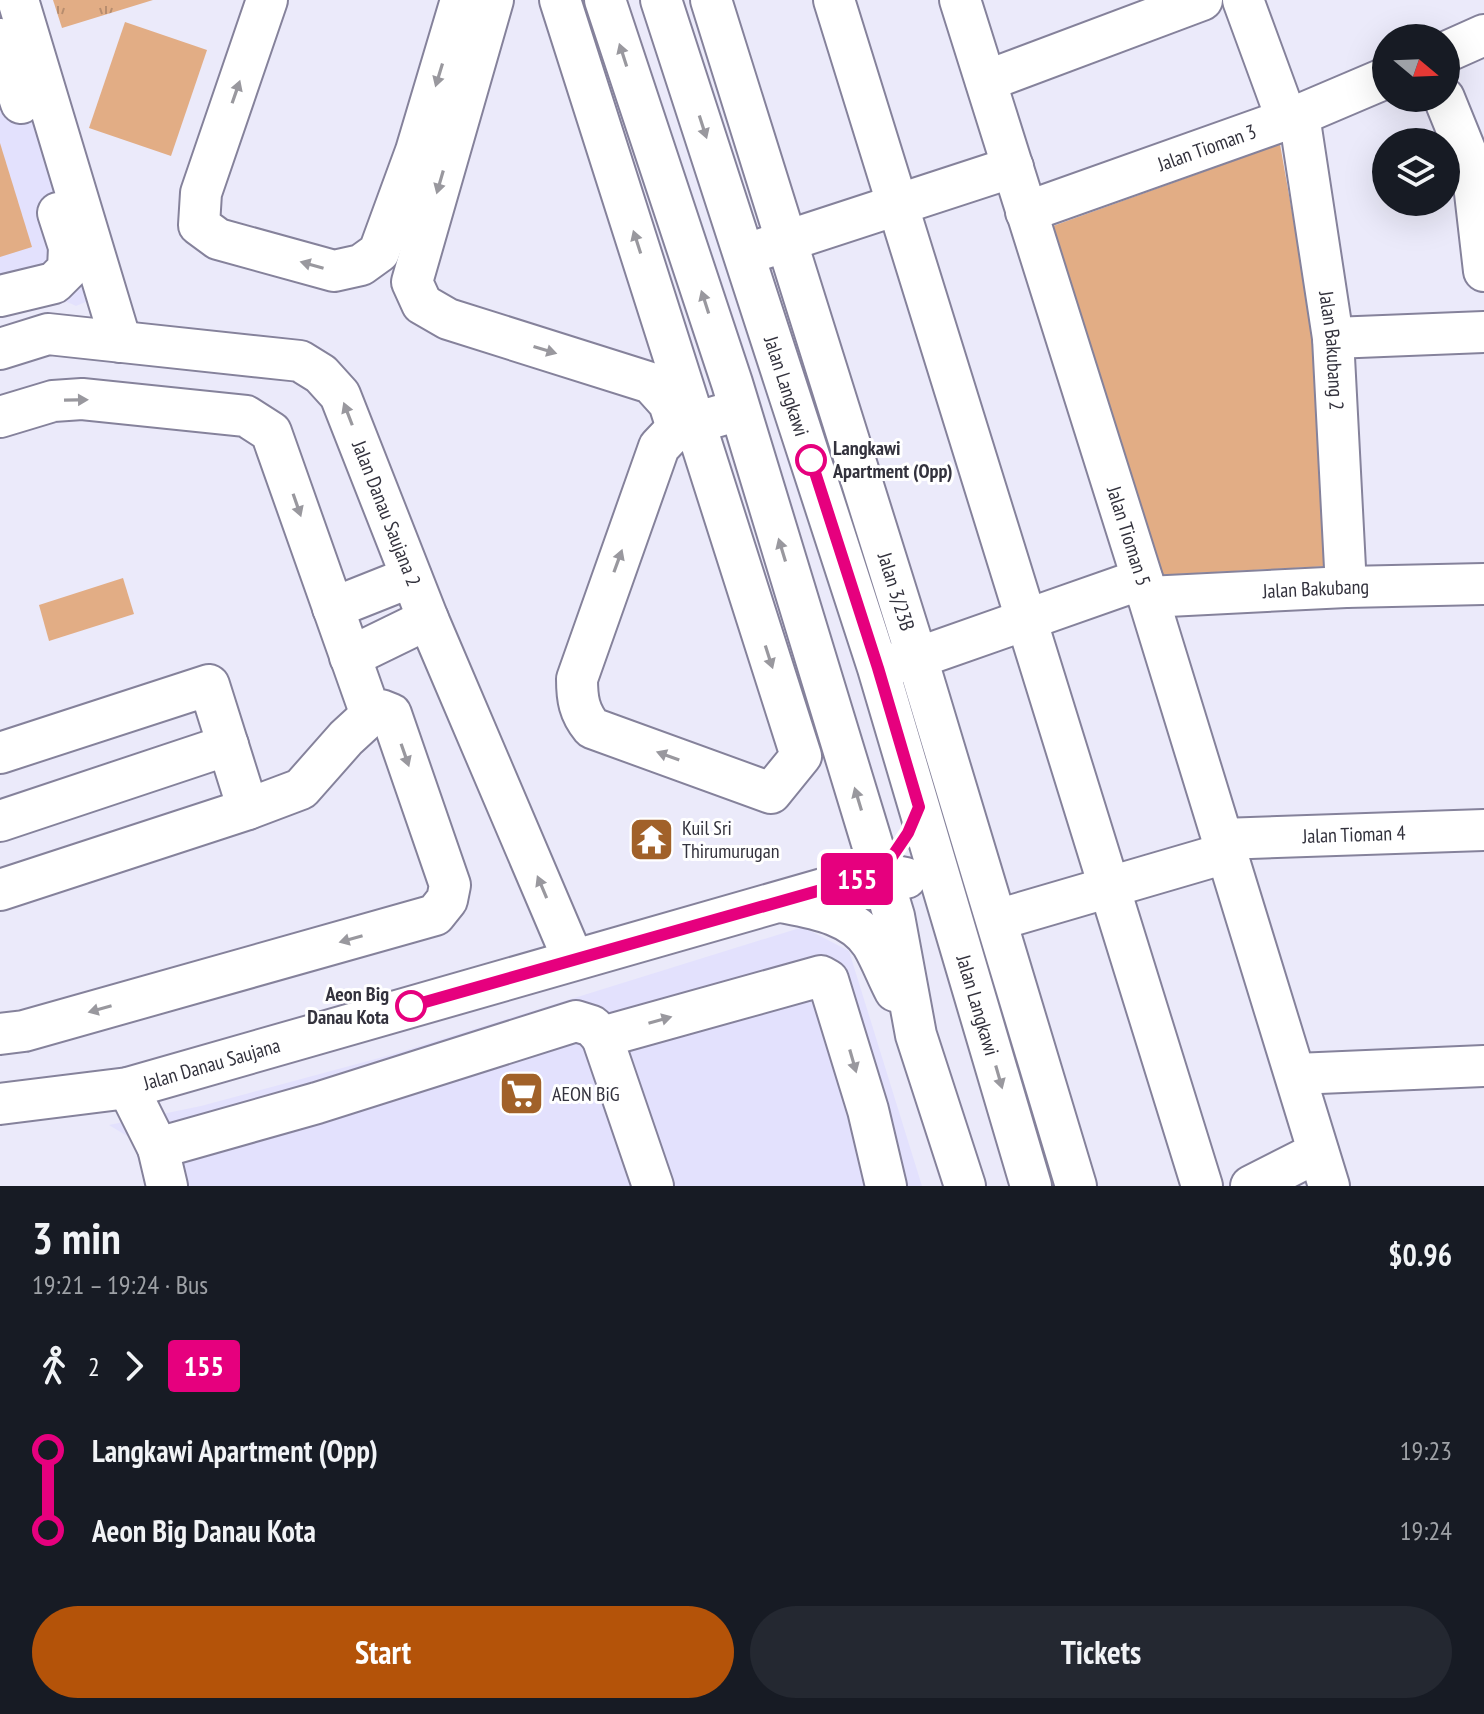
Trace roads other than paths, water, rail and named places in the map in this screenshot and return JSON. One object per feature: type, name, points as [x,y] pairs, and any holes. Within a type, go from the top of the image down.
[{"type":"street","points":[[18,0],[121,342]]},
{"type":"street","points":[[267,0],[201,193],[199,225],[218,239],[334,271],[361,265],[379,252],[416,151],[461,0]]},
{"type":"street","points":[[493,0],[412,282],[422,304],[448,319],[651,383],[686,425]]},
{"type":"street","points":[[560,0],[686,425],[801,756],[771,793],[592,728],[581,715],[577,697],[577,679],[659,447],[686,425],[739,410]]},
{"type":"street","points":[[605,0],[739,410],[881,873],[894,916],[916,1035],[965,1186]]},
{"type":"street","name":"Jalan Langkawi","points":[[661,0],[878,668],[1031,1186]]},
{"type":"street","name":"Jalan 3/23B","points":[[711,0],[917,658],[1076,1186]]},
{"type":"street","points":[[834,0],[1202,1186]]},
{"type":"street","name":"Jalan Tioman 5","points":[[960,0],[1324,1169]]},
{"type":"street","points":[[986,81],[1202,0]]},
{"type":"street","name":"Jalan Bakubang 2","points":[[1243,0],[1293,118],[1333,338],[1346,587]]},
{"type":"street","points":[[1460,46],[1484,35]]},
{"type":"street","points":[[0,39],[69,247],[68,269],[54,283],[0,296]]},
{"type":"street","name":"Jalan Tioman 3","points":[[1026,212],[1293,118],[1372,84]]},
{"type":"street","points":[[1450,112],[1472,167],[1484,271]]},
{"type":"street","points":[[744,253],[787,242],[1013,167]]},
{"type":"street","points":[[1333,338],[1484,332]]},
{"type":"street","name":"Jalan Danau Saujana 2","points":[[0,349],[48,334],[300,361],[321,374],[340,395],[428,619],[573,959]]},
{"type":"street","points":[[0,417],[53,401],[82,399],[246,416],[271,432],[371,715]]},
{"type":"street","points":[[333,608],[411,577]]},
{"type":"street","name":"Jalan Bakubang","points":[[878,668],[917,658],[1027,620],[1145,588],[1484,584]]},
{"type":"street","points":[[350,657],[428,619]]},
{"type":"street","points":[[0,753],[209,685],[248,809]]},
{"type":"street","points":[[0,890],[301,789],[346,738],[381,710],[391,714],[450,885],[447,900],[435,915],[24,1031],[0,1034]]},
{"type":"street","points":[[0,821],[228,745]]},
{"type":"street","points":[[881,873],[908,833],[919,807]]},
{"type":"street","name":"Jalan Tioman 4","points":[[997,920],[1224,846],[1484,830]]},
{"type":"street","points":[[881,873],[905,878],[945,899]]},
{"type":"street","name":"Jalan Danau Saujana","points":[[0,1104],[128,1088],[881,873]]},
{"type":"street","points":[[781,902],[823,910],[842,918],[870,942],[916,1035]]},
{"type":"street","points":[[602,1037],[821,976],[828,980],[841,1020],[886,1186]]},
{"type":"street","points":[[128,1088],[162,1167],[317,1103],[576,1021],[592,1026],[602,1037],[653,1186]]},
{"type":"street","points":[[1296,1074],[1484,1066]]},
{"type":"street","points":[[1251,1186],[1324,1169]]},
{"type":"place","name":"Langkawi Apartment (Opp)","points":[[811,460]]},
{"type":"place","name":"Kuil Sri Thirumurugan","points":[[651,840]]},
{"type":"place","name":"Aeon Big Danau Kota","points":[[411,1006]]},
{"type":"place","name":"AEON BiG","points":[[521,1094]]}]
